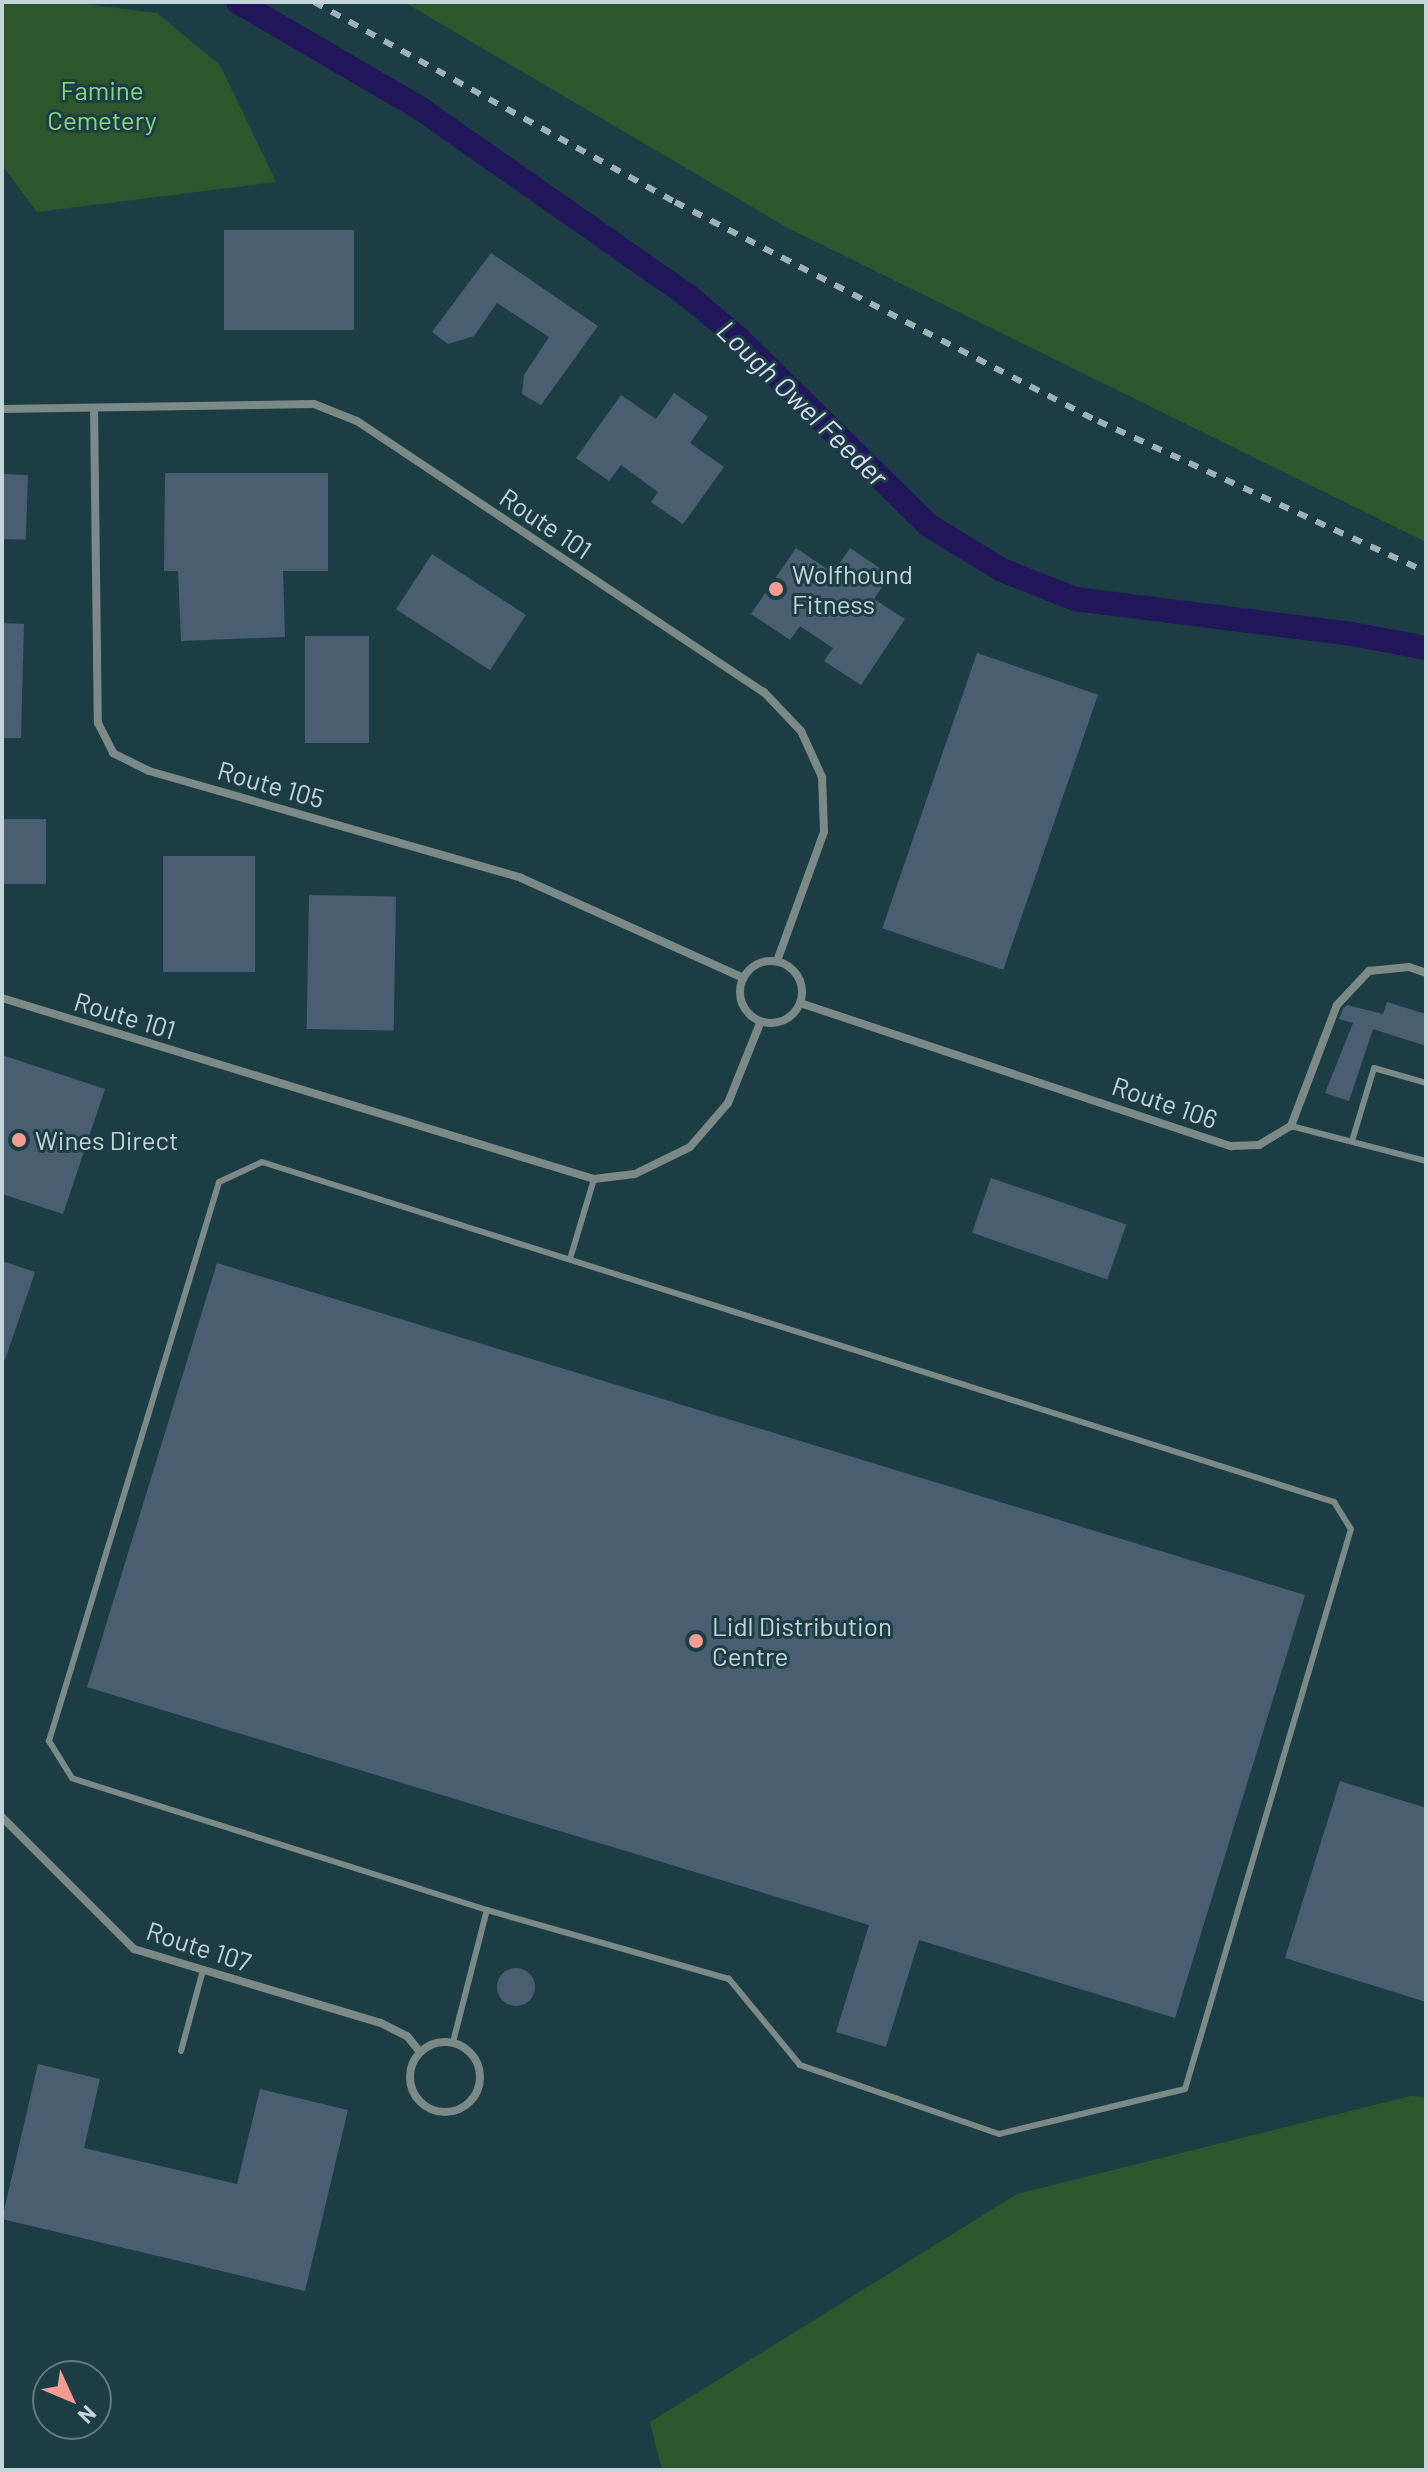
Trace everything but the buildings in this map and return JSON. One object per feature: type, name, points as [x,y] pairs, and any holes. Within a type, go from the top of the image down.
[{"type":"street","name":"Route 101","points":[[2,409],[314,404],[357,421],[764,692],[801,731],[822,777],[824,832],[777,961]]},
{"type":"street","name":"Route 105","points":[[94,408],[98,723],[113,753],[149,771],[521,878],[744,978]]},
{"type":"street","points":[[777,961],[798,977],[800,1003],[788,1017],[761,1021],[741,999],[744,978],[758,964],[777,961]]},
{"type":"street","points":[[1291,1126],[1337,1005],[1369,971],[1409,967],[1426,973]]},
{"type":"street","name":"Route 101","points":[[2,998],[594,1179],[635,1174],[690,1147],[728,1103],[761,1021]]},
{"type":"street","name":"Route 106","points":[[800,1003],[1231,1146],[1259,1145],[1291,1126]]},
{"type":"street","name":"Route 107","points":[[2,1817],[134,1949],[381,2023],[407,2036],[420,2052]]},
{"type":"street","points":[[453,2042],[473,2055],[480,2077],[473,2099],[453,2111],[431,2109],[414,2094],[410,2072],[420,2052],[453,2042]]},
{"type":"lane","points":[[1352,1141],[1374,1068],[1426,1083]]},
{"type":"lane","points":[[1291,1126],[1426,1161]]},
{"type":"lane","points":[[262,1162],[1334,1502],[1351,1529],[1185,2089],[999,2134],[800,2065],[729,1979],[487,1910],[72,1778],[49,1741],[219,1182],[262,1162]]},
{"type":"lane","points":[[570,1259],[594,1179]]},
{"type":"lane","points":[[453,2042],[487,1910]]},
{"type":"lane","points":[[181,2051],[203,1970]]},
{"type":"green space","name":"Famine Cemetery","points":[[2,2],[68,2],[157,13],[220,65],[276,182],[37,212],[2,165]]},
{"type":"green space","points":[[404,2],[1426,2],[1426,542],[786,227]]},
{"type":"green space","points":[[1411,2096],[1426,2097],[1426,2470],[662,2470],[650,2422],[1017,2194]]},
{"type":"waterway","name":"Lough Owel Feeder","points":[[238,2],[421,109],[687,295],[738,338],[928,525],[1002,570],[1075,599],[1352,634],[1426,648]]},
{"type":"railway","points":[[314,2],[675,202],[1098,421],[1426,572]]},
{"type":"place","name":"Wolfhound Fitness","points":[[776,589]]},
{"type":"place","name":"Wines Direct","points":[[19,1140]]},
{"type":"place","name":"Lidl Distribution Centre","points":[[696,1641]]}]
